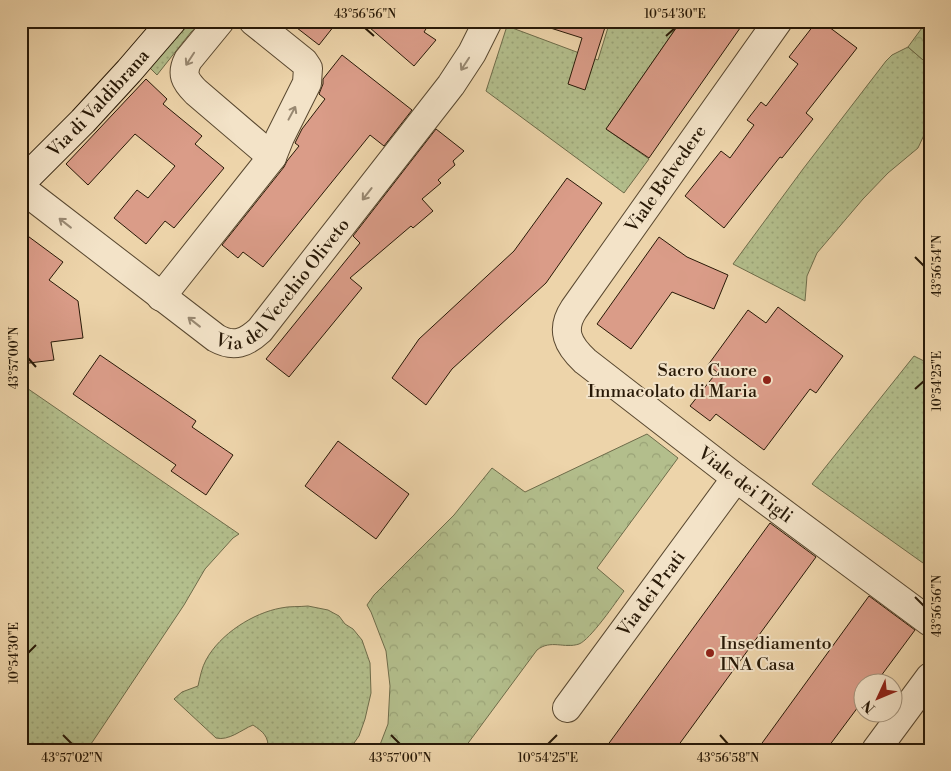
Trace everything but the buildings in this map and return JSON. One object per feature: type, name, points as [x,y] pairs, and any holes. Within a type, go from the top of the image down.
[{"type":"street","name":"Via di Valdibrana","points":[[21,183],[130,71],[172,21]]},
{"type":"street","points":[[220,21],[188,60],[184,73],[186,80],[196,92],[272,158]]},
{"type":"street","points":[[161,297],[272,158],[280,137],[307,83],[308,68],[304,62],[253,21]]},
{"type":"street","name":"Via del Vecchio Oliveto","points":[[21,188],[207,332],[224,343],[244,342],[260,330],[451,85],[472,53],[488,21]]},
{"type":"street","name":"Viale Belvedere","points":[[568,340],[566,332],[570,315],[778,21]]},
{"type":"street","name":"Viale dei Tigli","points":[[568,340],[584,361],[736,478],[930,622]]},
{"type":"street","name":"Via dei Prati","points":[[567,708],[736,478]]},
{"type":"street","points":[[876,750],[930,676]]},
{"type":"green space","points":[[179,21],[205,21],[191,32],[157,75],[144,62]]},
{"type":"green space","points":[[610,21],[681,21],[606,129],[649,159],[624,193],[486,91],[507,26],[598,60]]},
{"type":"green space","points":[[927,21],[930,21],[930,66],[908,47]]},
{"type":"green space","points":[[908,47],[930,66],[930,122],[918,148],[888,173],[817,253],[807,276],[805,301],[733,264],[886,61],[892,55]]},
{"type":"green space","points":[[914,356],[930,364],[930,568],[812,484]]},
{"type":"green space","points":[[21,384],[239,534],[233,538],[205,569],[184,605],[87,750],[21,750]]},
{"type":"green space","points":[[647,434],[678,458],[597,568],[624,591],[590,636],[579,644],[568,646],[547,645],[537,650],[463,750],[378,750],[388,724],[390,686],[386,651],[367,605],[374,595],[454,515],[492,468],[525,492]]},
{"type":"green space","points":[[308,606],[328,610],[339,616],[362,640],[370,663],[371,693],[365,719],[359,736],[349,750],[268,750],[265,735],[253,725],[230,737],[216,738],[174,699],[182,692],[198,686],[203,666],[212,651],[228,633],[238,626],[270,611],[287,607]]},
{"type":"place","name":"Sacro Cuore Immacolato di Maria","points":[[767,380]]},
{"type":"place","name":"Insediamento INA Casa","points":[[710,653]]}]
